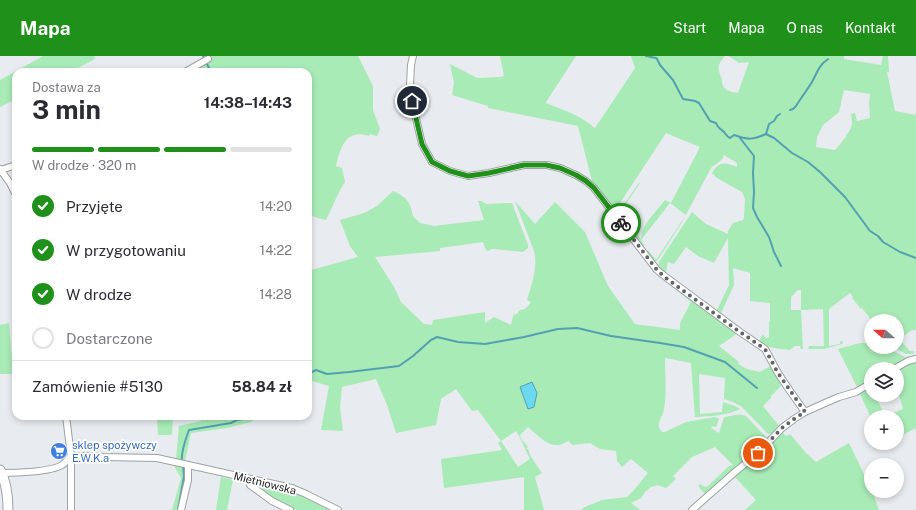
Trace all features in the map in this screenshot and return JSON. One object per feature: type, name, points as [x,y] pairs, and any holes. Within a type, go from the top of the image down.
[{"type":"main road","points":[[1,472],[6,487],[8,510]]},
{"type":"street","points":[[413,56],[410,85],[412,101],[422,144],[432,162],[450,171],[468,176],[524,165],[546,165],[560,168],[586,181],[594,188],[657,270],[735,329],[765,349],[778,373],[805,412]]},
{"type":"street","points":[[192,68],[208,59]]},
{"type":"street","points":[[12,166],[0,170],[12,186]]},
{"type":"street","points":[[904,363],[916,359]]},
{"type":"street","points":[[692,510],[758,453],[782,428],[794,419],[805,412],[839,397],[856,392],[864,387]]},
{"type":"street","points":[[66,420],[71,456],[71,510]]},
{"type":"street","points":[[1,472],[13,473],[51,470],[62,465],[71,456]]},
{"type":"street","name":"Mietniowska","points":[[71,456],[157,458],[292,488],[338,510]]},
{"type":"street","points":[[181,510],[188,480],[188,465]]},
{"type":"street","points":[[251,479],[250,485],[272,501],[290,510]]},
{"type":"green space","points":[[43,56],[94,56],[95,59],[78,68],[22,68]]},
{"type":"green space","points":[[212,56],[358,56],[373,86],[373,110],[380,129],[377,136],[370,134],[369,136],[361,134],[355,135],[345,141],[342,146],[336,166],[342,168],[345,182],[326,220],[312,216],[312,68],[198,68]]},
{"type":"green space","points":[[500,56],[576,56],[546,103],[577,116],[595,128],[635,68],[631,56],[725,56],[719,66],[723,86],[730,92],[738,93],[749,62],[739,63],[728,56],[844,56],[844,59],[881,65],[883,56],[888,56],[889,72],[887,72],[895,111],[916,115],[916,330],[909,332],[904,336],[904,314],[867,314],[852,298],[853,297],[850,293],[829,309],[829,346],[840,344],[840,341],[843,341],[842,344],[824,349],[808,349],[809,346],[824,346],[823,309],[801,310],[803,349],[801,349],[800,346],[795,346],[790,350],[782,349],[759,343],[764,334],[766,338],[769,337],[770,303],[750,301],[750,273],[733,268],[734,285],[721,313],[724,315],[723,317],[706,305],[706,301],[707,304],[717,310],[729,285],[728,238],[714,263],[698,256],[686,247],[674,264],[668,262],[665,273],[658,266],[659,262],[692,212],[706,224],[728,234],[728,231],[733,223],[743,220],[745,199],[742,192],[717,178],[712,173],[717,166],[729,164],[737,167],[737,163],[724,155],[721,161],[711,168],[686,215],[670,203],[641,240],[645,246],[640,246],[618,214],[619,212],[640,183],[619,214],[641,239],[647,223],[665,200],[671,203],[700,147],[666,133],[614,210],[589,180],[592,181],[578,126],[488,108],[488,106],[452,95],[454,83],[450,64],[477,78],[504,76]],"holes":[[[844,90],[870,94],[870,118],[857,121],[855,113],[851,114],[851,128],[846,137],[835,150],[816,147],[817,137],[823,125],[839,112]],[[798,290],[801,290],[801,310],[791,310],[791,297]]]},
{"type":"green space","points":[[12,73],[12,101],[0,107],[0,80]]},
{"type":"green space","points":[[393,191],[402,195],[407,200],[411,207],[413,216],[420,223],[434,226],[484,220],[478,201],[486,204],[512,203],[528,245],[528,248],[523,252],[494,249],[487,251],[483,242],[440,248],[440,251],[375,257],[394,287],[401,302],[424,324],[432,325],[433,320],[485,312],[485,323],[494,317],[511,325],[514,313],[515,315],[520,310],[525,309],[531,302],[527,300],[534,275],[535,263],[534,251],[515,201],[535,224],[555,202],[585,232],[608,286],[635,324],[680,330],[680,323],[691,302],[668,283],[669,282],[737,332],[719,346],[739,362],[738,364],[747,369],[760,372],[772,365],[784,383],[763,406],[780,427],[772,434],[768,434],[742,407],[724,399],[725,378],[699,374],[700,414],[722,412],[723,402],[740,409],[724,414],[695,417],[691,363],[665,358],[665,403],[659,423],[662,432],[686,422],[715,417],[719,419],[716,427],[712,426],[711,428],[719,433],[724,417],[741,415],[746,416],[767,439],[766,442],[705,494],[698,486],[700,484],[705,487],[708,486],[729,466],[733,465],[715,447],[692,457],[673,476],[676,479],[666,488],[658,485],[651,487],[641,498],[631,503],[640,510],[580,510],[602,500],[627,497],[633,491],[648,473],[631,459],[622,467],[617,461],[616,451],[600,449],[590,443],[572,445],[569,441],[558,445],[548,443],[528,427],[519,436],[516,431],[501,441],[478,410],[472,411],[456,389],[441,399],[436,425],[396,433],[387,405],[376,379],[342,387],[340,407],[343,431],[321,430],[329,386],[312,381],[312,270],[358,257],[350,246],[340,220],[364,213],[377,206]]},
{"type":"green space","points":[[685,216],[657,261],[654,261],[647,254],[648,250],[656,260]]},
{"type":"green space","points":[[9,323],[12,374],[0,374],[0,325]]},
{"type":"green space","points":[[864,343],[864,354],[899,354],[905,357],[905,359],[900,362],[864,362],[864,385],[856,389],[853,388],[857,387],[838,349]]},
{"type":"green space","points":[[904,344],[910,351],[914,351],[914,354],[904,353]]},
{"type":"green space","points":[[916,362],[916,428],[904,434],[904,410],[900,410],[903,409],[901,402],[904,402],[904,366]]},
{"type":"green space","points":[[864,389],[864,402],[878,402],[882,410],[867,410],[860,394],[860,392]]},
{"type":"green space","points":[[803,415],[804,416],[782,432],[786,436],[790,434],[806,453],[816,462],[849,443],[864,474],[864,498],[875,498],[879,510],[745,510],[756,500],[735,477],[712,496],[777,434]]},
{"type":"green space","points":[[157,420],[173,420],[172,435],[158,435]]},
{"type":"green space","points":[[253,420],[251,422],[227,428],[191,433],[185,461],[176,459],[179,426],[201,421]]},
{"type":"green space","points":[[519,436],[528,447],[526,449],[528,449],[531,457],[542,473],[535,477],[544,510],[524,510],[524,477],[444,488],[441,459],[502,450],[498,443],[501,441],[518,467],[530,459]]},
{"type":"green space","points":[[174,466],[186,467],[187,474],[179,510],[172,510],[181,478]]},
{"type":"green space","points":[[221,477],[233,480],[227,510],[216,510]]},
{"type":"green space","points":[[254,483],[281,489],[308,499],[329,510],[296,510],[281,503],[252,485]]},
{"type":"water","points":[[532,382],[537,393],[534,407],[528,409],[520,387]]},
{"type":"waterway","points":[[203,56],[209,68]]},
{"type":"waterway","points":[[646,56],[656,58],[673,80],[683,99],[699,103],[710,121],[716,123],[718,127],[730,138],[734,135],[750,139],[766,134],[774,138],[792,153],[808,162],[820,172],[845,197],[870,231],[878,236],[883,242],[900,252],[916,258]]},
{"type":"waterway","points":[[790,110],[796,106],[820,67],[828,59]]},
{"type":"waterway","points":[[766,134],[769,124],[780,114]]},
{"type":"waterway","points":[[740,138],[754,156],[753,208],[769,237],[781,266]]},
{"type":"waterway","points":[[312,372],[316,370],[327,374],[399,366],[431,340],[437,337],[458,342],[485,344],[558,329],[577,328],[611,336],[684,347],[725,362],[757,388]]},
{"type":"waterway","points":[[182,461],[185,441],[189,430],[231,423],[237,420]]},
{"type":"waterway","points":[[178,510],[184,476],[183,466]]},
{"type":"way so far","points":[[621,223],[657,270],[666,278],[765,349],[778,373],[805,412],[782,428],[758,453]]},
{"type":"place","name":"sklep spożywczy E.W.K.a","points":[[59,451]]},
{"type":"route","points":[[412,101],[422,144],[432,162],[450,171],[468,176],[524,165],[546,165],[560,168],[576,175],[594,188],[621,223]]}]
